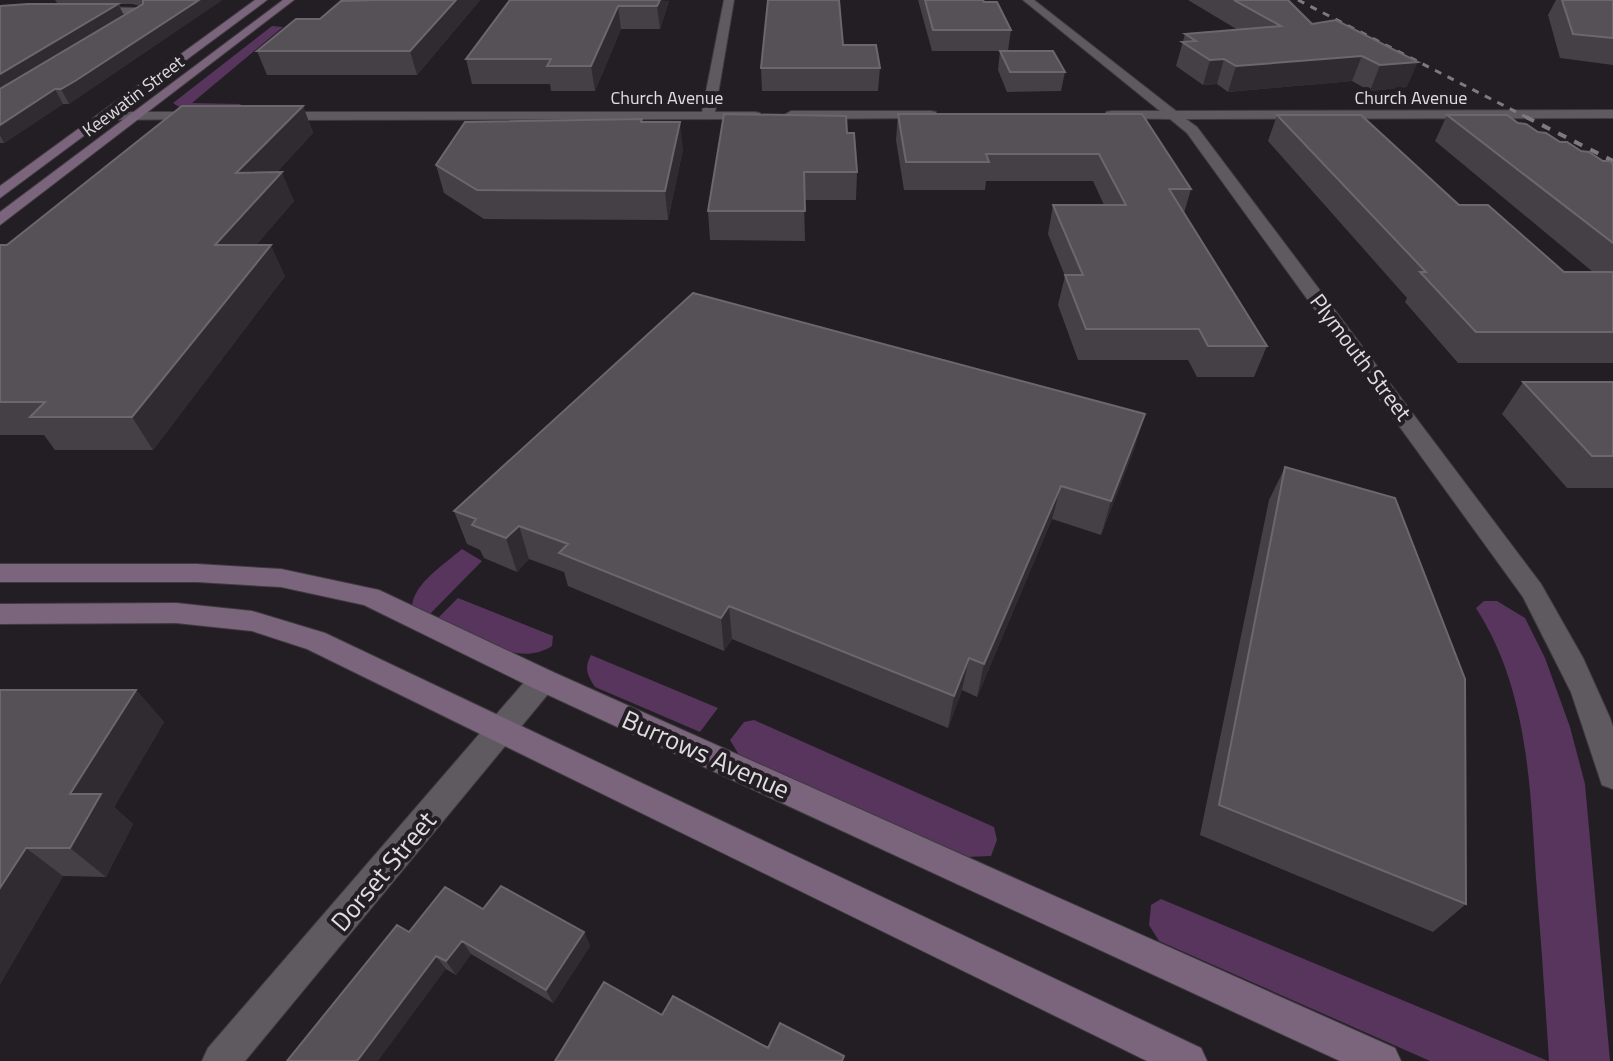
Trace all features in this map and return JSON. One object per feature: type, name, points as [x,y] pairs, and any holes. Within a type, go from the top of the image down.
[{"type":"street","name":"Keewatin Street","points":[[0,193],[262,0]]},
{"type":"street","name":"Keewatin Street","points":[[0,220],[289,0]]},
{"type":"street","points":[[708,115],[729,0]]},
{"type":"street","name":"Plymouth Street","points":[[1028,0],[1192,130],[1537,596],[1554,623],[1598,718],[1613,775]]},
{"type":"street","points":[[75,10],[142,11],[142,14],[116,30]]},
{"type":"street","name":"Church Avenue","points":[[1095,115],[1613,114]]},
{"type":"street","name":"Church Avenue","points":[[262,116],[954,115]]},
{"type":"street","points":[[105,116],[218,116]]},
{"type":"street","name":"Burrows Avenue","points":[[5,579],[197,573],[281,578],[370,597],[543,680],[1382,1061]]},
{"type":"street","points":[[0,614],[176,613],[252,621],[316,641],[1188,1061]]},
{"type":"street","name":"Dorset Street","points":[[221,1061],[543,680]]},
{"type":"shaded area","points":[[272,26],[283,27],[192,103],[241,104],[238,107],[179,107],[173,103]]},
{"type":"shaded area","points":[[462,549],[482,561],[428,616],[412,608],[413,599],[423,583]]},
{"type":"shaded area","points":[[458,598],[553,636],[552,646],[524,654],[509,652],[479,641],[437,619]]},
{"type":"shaded area","points":[[1484,601],[1497,601],[1525,618],[1545,658],[1570,727],[1585,784],[1610,1061],[1549,1061],[1528,773],[1516,705],[1506,671],[1476,608]]},
{"type":"shaded area","points":[[591,655],[718,708],[700,732],[595,687],[587,671]]},
{"type":"shaded area","points":[[754,720],[994,827],[997,840],[991,856],[967,857],[739,755],[730,740],[744,722]]},
{"type":"shaded area","points":[[1161,899],[1548,1061],[1430,1061],[1159,941],[1149,925],[1151,905]]},
{"type":"building","points":[[143,0],[199,0],[75,81],[55,89],[0,125],[0,89],[143,4]]},
{"type":"building","points":[[456,0],[410,51],[257,51],[296,19],[320,19],[341,1]]},
{"type":"building","points":[[510,0],[660,0],[657,6],[618,6],[591,66],[547,66],[551,59],[466,59]]},
{"type":"building","points":[[768,0],[839,0],[843,45],[876,45],[880,68],[761,68]]},
{"type":"building","points":[[925,0],[997,2],[1011,30],[933,30]]},
{"type":"building","points":[[1234,0],[1288,0],[1312,24],[1336,20],[1418,62],[1380,65],[1362,56],[1236,66],[1224,59],[1210,60],[1182,42],[1196,41],[1185,34],[1281,26]]},
{"type":"building","points":[[1562,0],[1613,0],[1613,38],[1573,34]]},
{"type":"building","points":[[118,4],[0,74],[0,6]]},
{"type":"building","points":[[1000,51],[1053,51],[1065,72],[1010,72]]},
{"type":"building","points":[[182,106],[303,106],[236,173],[282,172],[215,245],[271,245],[132,417],[30,417],[45,402],[0,402],[0,245],[7,245]]},
{"type":"building","points":[[724,114],[846,116],[847,133],[854,133],[857,172],[804,172],[805,211],[708,211]]},
{"type":"building","points":[[898,114],[1142,114],[1191,189],[1169,189],[1267,346],[1208,346],[1199,329],[1086,329],[1065,275],[1083,275],[1053,205],[1126,205],[1099,154],[986,154],[989,162],[906,162]]},
{"type":"building","points":[[1277,115],[1361,115],[1459,205],[1488,205],[1564,272],[1613,272],[1613,332],[1476,332],[1420,272],[1426,272]]},
{"type":"building","points":[[1447,115],[1507,115],[1560,142],[1567,142],[1603,161],[1610,161],[1613,164],[1613,243]]},
{"type":"building","points":[[642,119],[641,122],[680,122],[665,191],[477,190],[436,165],[465,122]]},
{"type":"building","points":[[693,293],[1145,414],[1111,501],[1061,486],[984,664],[969,658],[954,696],[729,606],[721,618],[559,553],[568,544],[519,526],[506,538],[472,525],[476,519],[454,511]]},
{"type":"building","points":[[1523,382],[1613,382],[1613,456],[1592,456]]},
{"type":"building","points":[[1285,467],[1395,498],[1465,679],[1466,904],[1219,805]]},
{"type":"building","points":[[0,690],[136,690],[70,794],[101,794],[70,848],[26,848],[0,888]]},
{"type":"building","points":[[501,886],[584,932],[546,990],[462,941],[446,961],[436,956],[357,1061],[287,1061],[397,925],[409,932],[445,887],[483,909]]},
{"type":"building","points":[[604,982],[662,1015],[673,996],[768,1048],[780,1023],[844,1056],[842,1061],[555,1061]]},
{"type":"railway","points":[[1298,0],[1530,119]]},
{"type":"railway","points":[[1526,117],[1613,161]]}]
